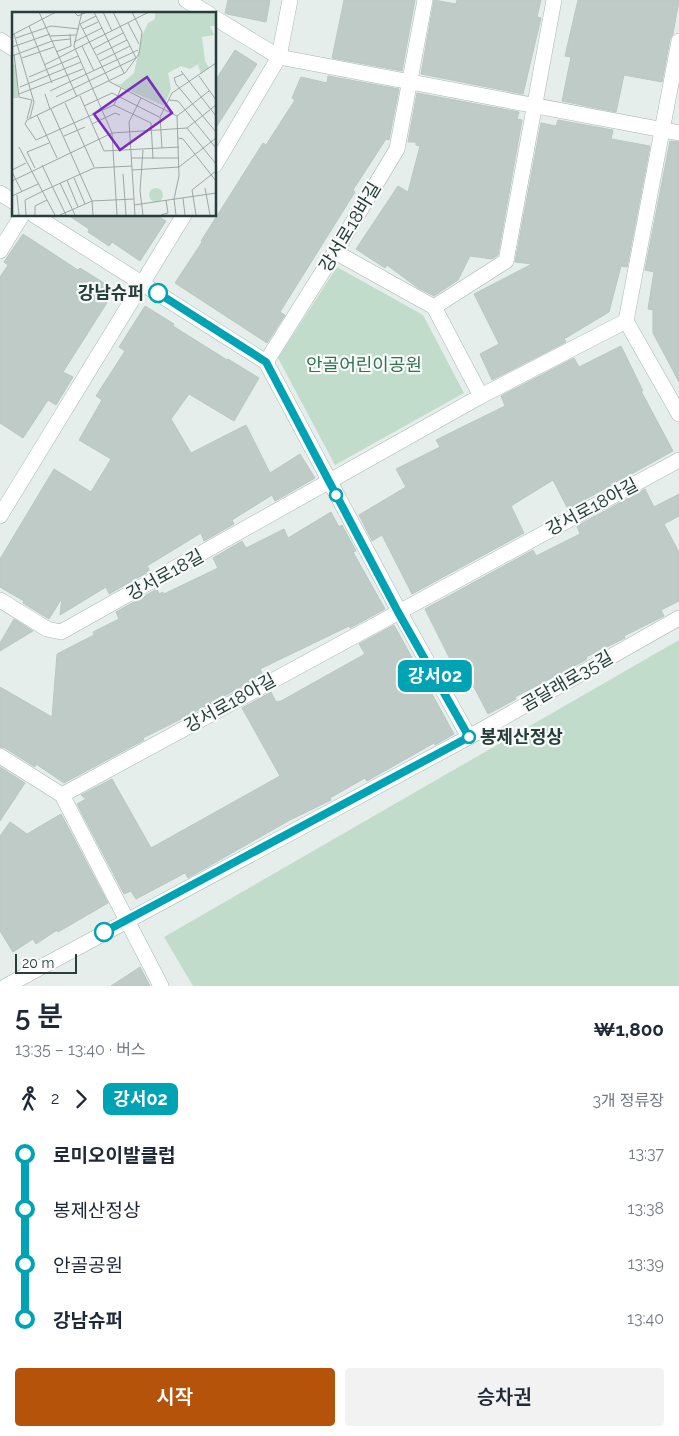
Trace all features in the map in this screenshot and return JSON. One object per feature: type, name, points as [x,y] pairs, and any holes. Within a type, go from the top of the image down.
[{"type":"street","points":[[186,0],[206,12]]},
{"type":"street","points":[[216,163],[279,57],[290,0]]},
{"type":"street","name":"강서로18바길","points":[[266,362],[397,148],[425,0]]},
{"type":"street","points":[[434,307],[506,261],[533,105],[554,0]]},
{"type":"street","points":[[216,19],[279,57],[679,133]]},
{"type":"street","points":[[0,40],[12,47]]},
{"type":"street","points":[[679,41],[626,321],[679,414]]},
{"type":"street","points":[[0,193],[12,201]]},
{"type":"street","points":[[0,251],[21,216]]},
{"type":"street","points":[[36,216],[266,362],[398,612],[469,737]]},
{"type":"street","points":[[0,516],[183,216]]},
{"type":"street","points":[[335,252],[434,307],[481,396]]},
{"type":"street","points":[[329,482],[481,396],[626,321]]},
{"type":"street","name":"강서로18아길","points":[[62,795],[679,460]]},
{"type":"street","name":"강서로18길","points":[[0,600],[47,629],[61,632],[329,482]]},
{"type":"street","name":"곰달래로35길","points":[[6,986],[469,737],[679,618]]},
{"type":"street","points":[[0,756],[62,795],[161,986]]},
{"type":"green space","name":"안골어린이공원","points":[[337,267],[423,315],[464,393],[335,465],[278,358]]},
{"type":"green space","points":[[679,640],[679,986],[193,986],[164,937]]},
{"type":"building","points":[[228,0],[270,0],[266,22],[225,13]]},
{"type":"building","points":[[344,0],[415,0],[402,71],[332,58]]},
{"type":"building","points":[[434,0],[456,4],[457,0],[541,0],[537,17],[541,18],[523,94],[421,74]]},
{"type":"building","points":[[578,0],[679,0],[662,82],[624,75],[616,112],[562,101],[571,57],[565,56]]},
{"type":"building","points":[[235,50],[257,64],[216,127],[216,79]]},
{"type":"building","points":[[328,76],[399,89],[389,140],[386,139],[353,190],[355,192],[280,312],[285,315],[267,343],[175,283],[263,143],[266,145],[295,100],[292,98],[301,77],[327,83]]},
{"type":"building","points":[[417,93],[519,112],[517,119],[522,120],[498,255],[492,259],[470,256],[458,280],[434,296],[418,288],[387,265],[385,268],[356,249],[398,186],[408,192],[420,146],[416,145],[416,142],[408,142]]},
{"type":"building","points":[[558,120],[613,130],[611,139],[650,146],[627,267],[621,266],[609,312],[564,339],[566,342],[492,380],[480,354],[499,344],[474,294],[532,264],[515,262],[541,123],[556,126]]},
{"type":"building","points":[[670,141],[679,142],[679,382],[653,333],[653,310],[648,309],[654,272],[645,270]]},
{"type":"building","points":[[70,216],[158,216],[166,221],[140,261],[112,242],[109,246],[88,232],[89,229]]},
{"type":"building","points":[[23,234],[78,270],[80,268],[115,290],[63,372],[73,377],[56,405],[48,400],[23,438],[0,423],[0,277],[8,265],[4,262]]},
{"type":"building","points":[[145,306],[174,324],[173,326],[259,378],[234,421],[189,394],[171,419],[191,453],[246,425],[270,473],[300,454],[315,478],[275,501],[272,495],[232,520],[234,524],[204,541],[201,533],[147,566],[150,571],[109,594],[106,587],[60,615],[62,598],[49,619],[0,587],[0,559],[54,469],[91,492],[111,459],[79,440],[102,400],[96,396],[125,351],[119,347]]},
{"type":"building","points":[[621,346],[643,391],[641,391],[673,451],[568,509],[553,480],[511,506],[524,533],[412,594],[382,535],[372,541],[359,515],[406,487],[396,469],[440,447],[436,440],[505,406],[501,396],[574,358],[579,367]]},
{"type":"building","points":[[645,489],[654,507],[679,494],[679,516],[664,524],[679,552],[679,601],[661,610],[664,616],[586,657],[587,659],[584,661],[515,697],[516,699],[488,714],[474,687],[471,688],[458,663],[453,665],[425,609],[533,550],[536,556],[580,534],[577,526]]},
{"type":"building","points":[[331,512],[339,527],[342,525],[356,551],[353,552],[385,609],[350,628],[349,626],[260,669],[263,675],[143,738],[144,740],[64,783],[36,764],[35,767],[5,748],[0,747],[0,687],[52,717],[57,654],[94,635],[93,632],[119,619],[116,612],[157,589],[159,594],[163,592],[164,594],[218,568],[213,558],[242,541],[246,548],[284,529],[288,538]]},
{"type":"building","points":[[14,619],[33,631],[0,651],[0,643]]},
{"type":"building","points":[[394,625],[454,734],[435,745],[434,743],[367,781],[365,778],[330,798],[331,800],[290,820],[188,878],[185,873],[136,899],[131,891],[124,894],[77,804],[86,799],[81,795],[112,779],[151,848],[280,776],[242,708],[271,692],[276,702],[281,701],[365,654],[359,644]]},
{"type":"building","points":[[0,767],[25,783],[0,821]]},
{"type":"building","points":[[61,814],[108,903],[58,932],[57,930],[36,944],[33,939],[13,952],[0,931],[0,836],[10,822],[27,834]]},
{"type":"building","points":[[140,967],[150,986],[111,986]]},
{"type":"bus line","name":"강서02","points":[[104,932],[469,737],[398,612],[266,362],[158,293]]},
{"type":"place","name":"강남슈퍼","points":[[158,293]]},
{"type":"place","name":"봉제산정상","points":[[469,737]]}]
